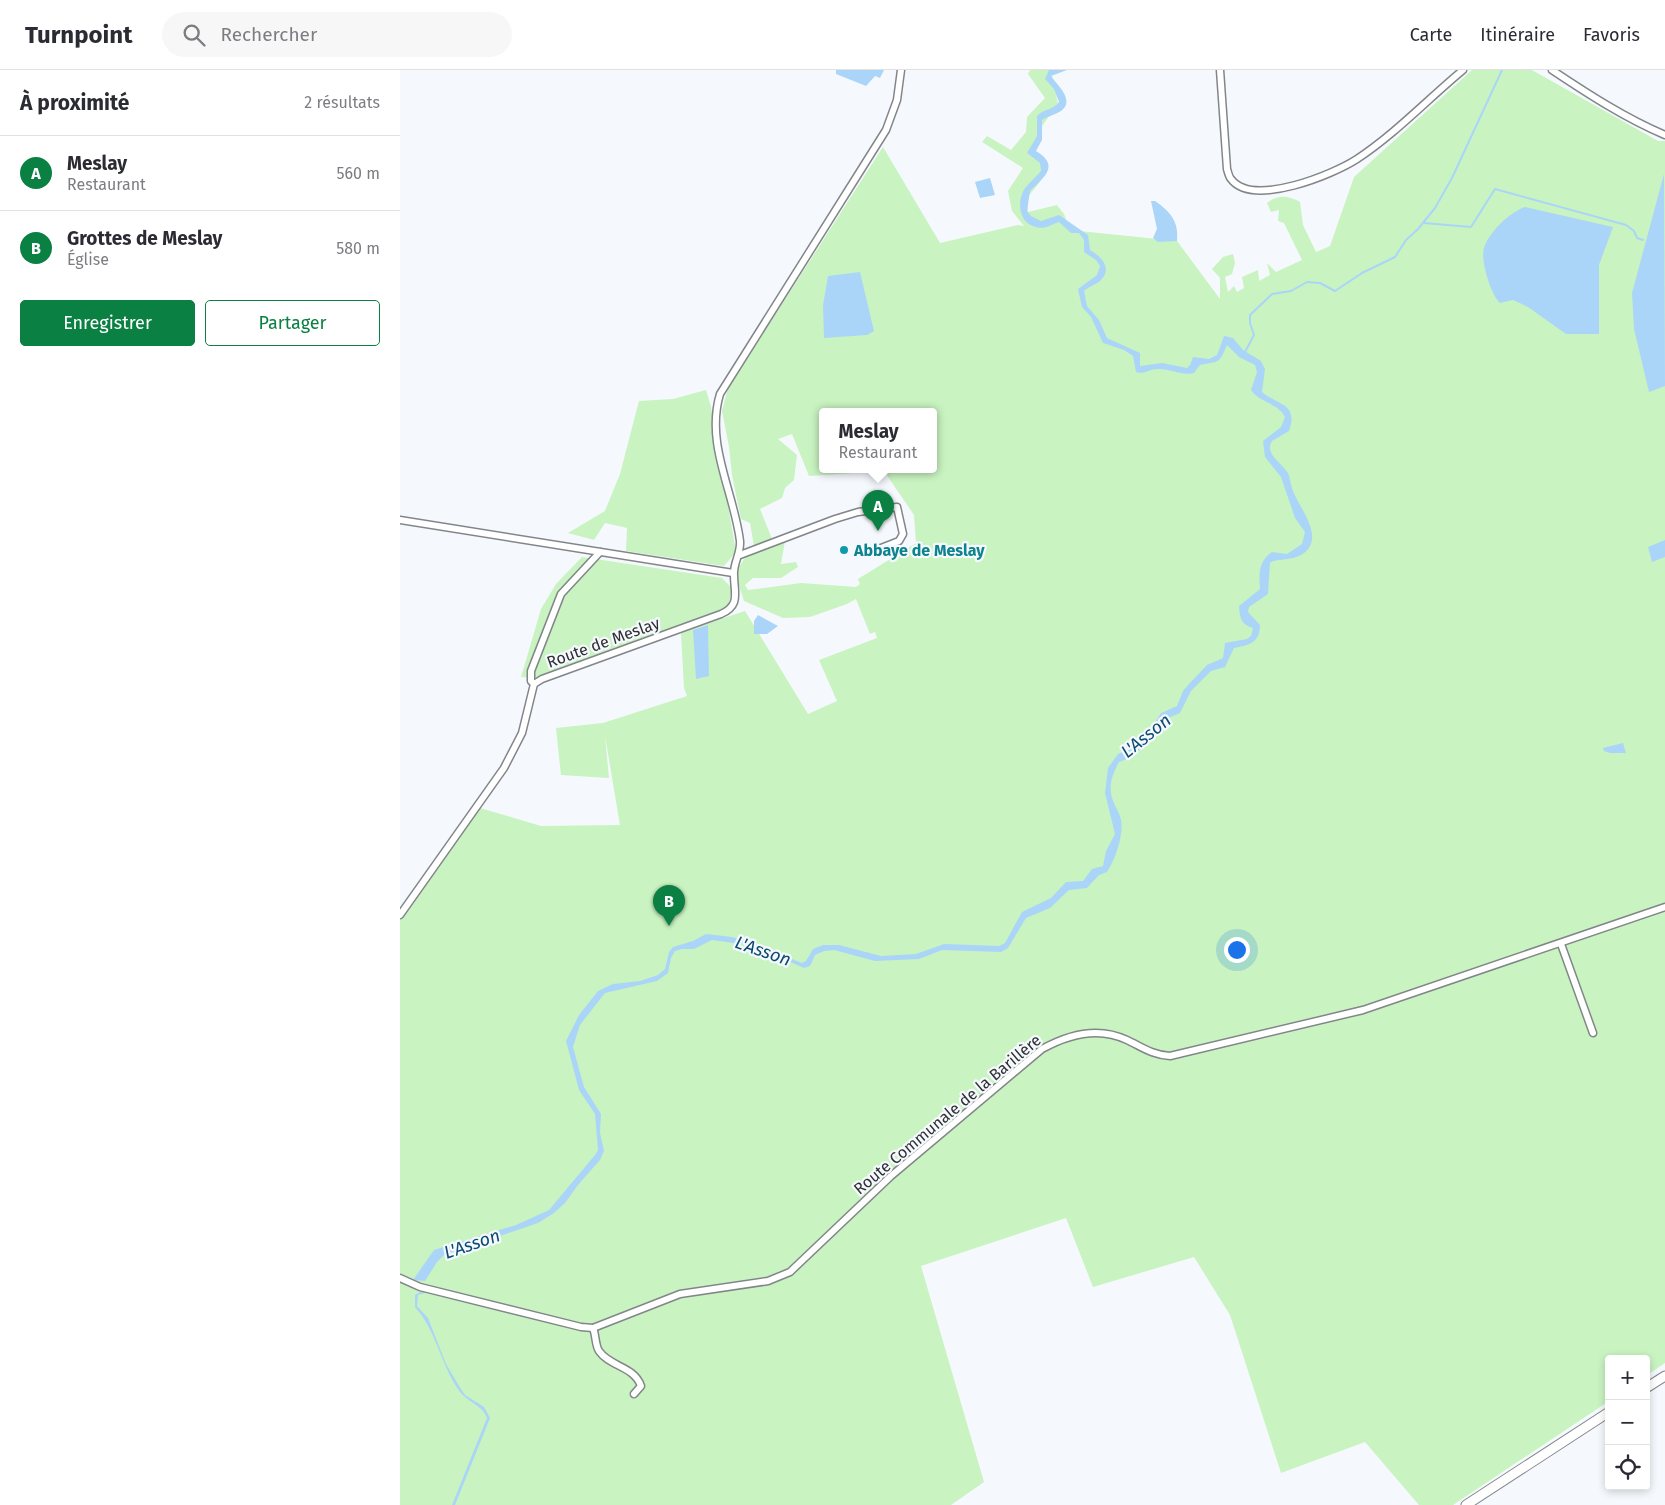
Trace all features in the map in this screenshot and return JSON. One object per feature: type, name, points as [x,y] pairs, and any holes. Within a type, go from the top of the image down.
[{"type":"main road","points":[[1650,1385],[1665,1376]]},
{"type":"main road","points":[[1466,1505],[1605,1415]]},
{"type":"street","points":[[400,520],[733,573],[740,555],[738,526],[715,434],[715,410],[720,394],[886,130],[897,100],[901,70]]},
{"type":"street","points":[[1220,70],[1227,169],[1231,180],[1246,189],[1266,191],[1278,190],[1304,182],[1357,159],[1463,70]]},
{"type":"street","points":[[1552,70],[1586,93],[1648,128],[1665,135]]},
{"type":"street","points":[[740,555],[747,555],[802,530],[835,519],[858,512],[897,507],[903,534],[899,541],[876,550]]},
{"type":"street","points":[[534,684],[531,681],[531,670],[561,594],[600,552]]},
{"type":"street","name":"Route de Meslay","points":[[400,915],[504,768],[522,733],[534,684],[542,678],[728,611],[735,603],[736,596],[733,573]]},
{"type":"street","name":"Route Communale de la Barillère","points":[[593,1328],[680,1294],[768,1281],[790,1272],[891,1176],[1042,1049],[1062,1038],[1088,1033],[1112,1034],[1156,1055],[1170,1056],[1363,1010],[1665,907]]},
{"type":"street","points":[[1561,944],[1593,1033]]},
{"type":"street","points":[[400,1278],[420,1287],[581,1327],[593,1328],[598,1349],[601,1353],[613,1363],[624,1366],[640,1382],[641,1386],[634,1394]]},
{"type":"green space","points":[[1030,70],[1056,70],[1052,75],[1058,104],[1040,129],[1034,149],[1044,164],[1039,183],[1027,198],[1028,212],[1057,205],[1064,214],[1070,230],[1177,241],[1220,299],[1220,278],[1212,269],[1223,257],[1233,254],[1235,263],[1232,274],[1225,277],[1228,292],[1234,286],[1237,292],[1244,288],[1242,277],[1258,270],[1259,281],[1270,275],[1267,263],[1276,272],[1302,260],[1284,223],[1278,221],[1279,210],[1271,212],[1267,203],[1279,197],[1292,198],[1300,202],[1303,225],[1316,252],[1330,246],[1354,177],[1472,70],[1532,70],[1658,141],[1665,141],[1665,1363],[1650,1373],[1650,1355],[1605,1355],[1605,1404],[1453,1505],[1419,1505],[1365,1442],[1281,1473],[1230,1315],[1194,1257],[1093,1287],[1066,1218],[921,1266],[984,1482],[951,1505],[400,1505],[400,920],[480,808],[541,826],[620,825],[605,736],[609,778],[561,775],[556,728],[603,723],[687,696],[684,688],[681,634],[684,631],[745,611],[808,714],[837,701],[819,660],[877,638],[875,632],[870,634],[856,599],[863,595],[847,604],[810,617],[783,618],[744,601],[735,573],[746,556],[785,541],[781,564],[796,562],[798,567],[781,578],[753,578],[745,585],[748,590],[801,583],[856,587],[860,584],[858,579],[916,543],[914,515],[885,473],[937,473],[937,408],[819,408],[819,473],[854,473],[809,476],[792,434],[778,439],[797,455],[794,480],[785,488],[782,498],[760,509],[772,539],[754,546],[750,523],[741,519],[732,475],[722,411],[728,388],[883,147],[940,243],[1018,225],[1024,226],[1012,211],[1008,191],[1023,168],[982,142],[987,136],[1011,150],[1026,132],[1027,117],[1045,98],[1028,74]]},
{"type":"green space","points":[[706,390],[711,407],[736,552],[724,566],[626,551],[627,528],[605,523],[594,540],[568,533],[605,511],[620,474],[639,401],[673,399]]},
{"type":"green space","points":[[582,557],[722,578],[732,588],[728,607],[534,678],[521,677],[541,609],[556,584]]},
{"type":"water","points":[[836,70],[884,70],[880,78],[875,76],[866,86],[836,74]]},
{"type":"water","name":"L'Asson","points":[[1049,70],[1067,70],[1051,76],[1064,92],[1066,102],[1065,107],[1061,111],[1042,120],[1042,140],[1036,151],[1043,156],[1049,167],[1044,177],[1030,191],[1027,211],[1031,216],[1041,221],[1059,215],[1088,235],[1090,250],[1104,262],[1106,271],[1101,280],[1084,291],[1087,306],[1099,320],[1107,338],[1140,353],[1140,366],[1162,363],[1187,368],[1193,357],[1209,359],[1217,355],[1224,336],[1233,338],[1243,350],[1261,361],[1265,369],[1262,392],[1285,406],[1291,415],[1289,431],[1272,441],[1270,450],[1288,473],[1291,486],[1307,518],[1312,542],[1308,549],[1298,556],[1270,563],[1268,594],[1249,607],[1248,612],[1260,625],[1256,639],[1249,644],[1234,648],[1225,667],[1211,671],[1191,691],[1180,713],[1168,718],[1156,736],[1132,757],[1119,762],[1112,777],[1111,792],[1122,826],[1116,854],[1107,872],[1099,875],[1087,888],[1069,890],[1050,908],[1026,918],[1008,948],[1001,952],[942,950],[919,959],[875,961],[834,950],[824,951],[815,955],[810,966],[804,968],[772,954],[741,944],[712,940],[694,949],[675,951],[671,958],[668,973],[657,981],[605,993],[580,1025],[573,1047],[584,1087],[601,1114],[600,1133],[604,1151],[600,1160],[565,1203],[554,1213],[538,1223],[444,1255],[437,1262],[425,1281],[413,1280],[434,1250],[516,1225],[549,1210],[595,1155],[598,1150],[595,1114],[579,1090],[566,1041],[579,1015],[598,991],[613,984],[640,981],[658,975],[665,969],[669,952],[673,947],[693,941],[706,934],[732,937],[750,942],[786,954],[802,963],[806,961],[813,949],[823,945],[839,945],[881,956],[916,954],[944,944],[999,946],[1005,943],[1022,912],[1051,898],[1066,882],[1083,881],[1092,869],[1103,866],[1106,851],[1115,834],[1105,793],[1108,768],[1118,754],[1130,749],[1148,733],[1161,713],[1177,706],[1183,691],[1207,665],[1223,658],[1225,643],[1247,639],[1251,636],[1253,628],[1246,625],[1242,620],[1239,606],[1260,589],[1260,573],[1264,560],[1272,552],[1287,554],[1302,544],[1305,532],[1295,518],[1281,477],[1265,457],[1263,441],[1281,427],[1285,417],[1282,412],[1259,398],[1251,390],[1257,372],[1255,365],[1239,357],[1227,345],[1218,361],[1200,365],[1194,373],[1185,374],[1159,369],[1142,373],[1136,372],[1133,356],[1124,350],[1103,343],[1091,317],[1082,307],[1078,289],[1097,275],[1100,266],[1096,260],[1084,252],[1084,240],[1079,233],[1071,233],[1059,222],[1039,228],[1030,225],[1023,217],[1020,205],[1022,194],[1025,188],[1041,171],[1040,163],[1027,153],[1037,136],[1037,116],[1054,107],[1059,102],[1054,89],[1045,79]]},
{"type":"water","points":[[1664,174],[1665,386],[1649,392],[1634,329],[1632,293]]},
{"type":"water","points":[[990,178],[995,195],[980,198],[975,182]]},
{"type":"water","points":[[1151,201],[1155,201],[1170,213],[1177,228],[1177,241],[1158,242],[1153,238],[1157,229]]},
{"type":"water","points":[[1525,207],[1613,227],[1599,265],[1599,334],[1566,334],[1528,307],[1513,300],[1500,303],[1493,293],[1485,269],[1484,248],[1490,236],[1501,223],[1513,213]]},
{"type":"water","points":[[860,272],[874,331],[867,335],[824,338],[823,305],[828,276]]},
{"type":"water","points":[[1665,540],[1665,557],[1652,562],[1648,547]]},
{"type":"water","points":[[758,615],[778,626],[767,634],[754,634],[754,621]]},
{"type":"water","points":[[708,625],[709,676],[696,679],[693,630]]},
{"type":"water","points":[[1623,743],[1626,753],[1610,753],[1604,751],[1603,748]]},
{"type":"water","points":[[423,1290],[428,1292],[418,1295],[417,1306],[428,1318],[446,1364],[465,1395],[484,1407],[490,1418],[455,1505],[452,1505],[487,1418],[482,1410],[458,1389],[452,1379],[428,1326],[415,1307],[415,1295]]},
{"type":"waterway","points":[[1245,352],[1254,335],[1250,323],[1250,315],[1272,294],[1291,291],[1307,282],[1320,283],[1335,291],[1362,273],[1395,257],[1406,240],[1418,229],[1435,208],[1452,178],[1502,70]]},
{"type":"waterway","points":[[1424,223],[1471,227],[1495,189],[1626,225],[1634,231],[1637,238],[1643,240]]},
{"type":"place","name":"Meslay","points":[[878,531]]},
{"type":"place","name":"Abbaye de Meslay","points":[[844,550]]},
{"type":"place","name":"Grottes de Meslay","points":[[669,926]]}]
